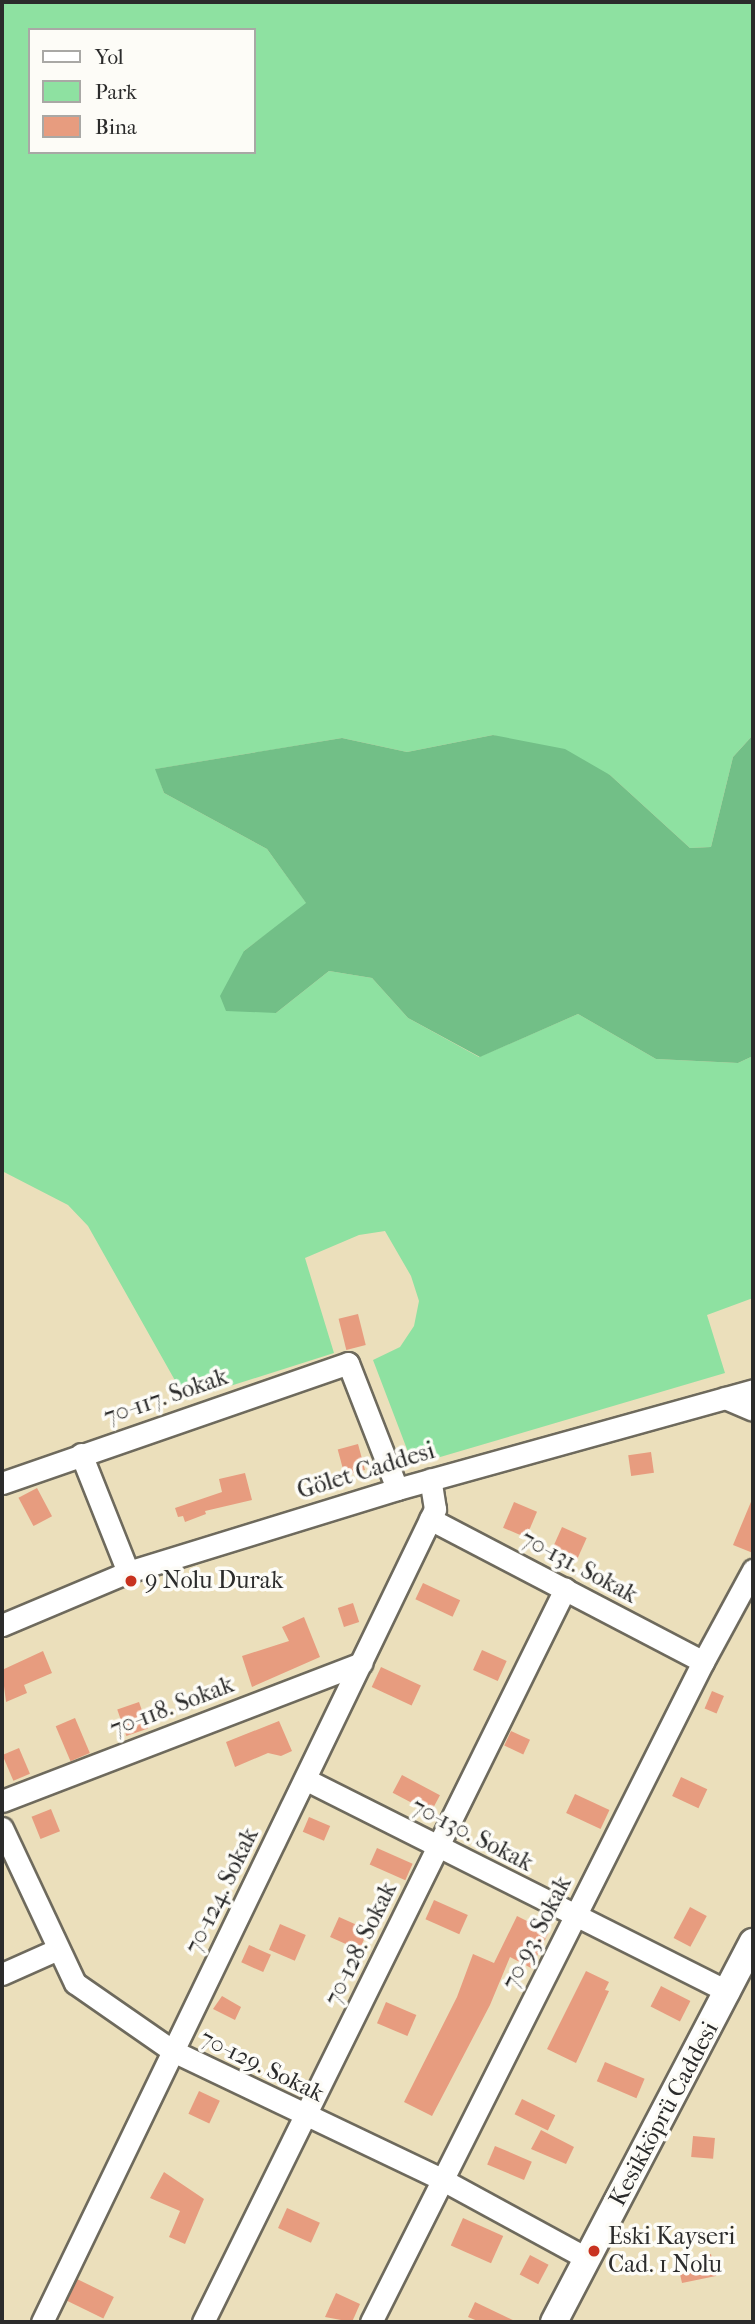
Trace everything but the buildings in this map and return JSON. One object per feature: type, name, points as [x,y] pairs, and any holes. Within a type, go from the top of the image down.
[{"type":"street","name":"70-117. Sokak","points":[[2,1483],[348,1363],[397,1489]]},
{"type":"street","name":"Gölet Caddesi","points":[[2,1625],[128,1572],[430,1479],[753,1390]]},
{"type":"street","points":[[725,1398],[753,1410]]},
{"type":"street","points":[[82,1454],[128,1572]]},
{"type":"street","name":"70-124. Sokak","points":[[42,2322],[435,1509],[430,1479]]},
{"type":"street","name":"70-131. Sokak","points":[[430,1519],[703,1662]]},
{"type":"street","name":"70-93. Sokak","points":[[371,2322],[703,1662],[753,1570]]},
{"type":"street","name":"70-128. Sokak","points":[[203,2322],[565,1589]]},
{"type":"street","name":"70-118. Sokak","points":[[2,1801],[361,1663]]},
{"type":"street","name":"70-130. Sokak","points":[[305,1779],[728,1993]]},
{"type":"street","name":"70-129. Sokak","points":[[2,1828],[56,1950],[75,1983],[173,2051],[304,2117],[443,2180],[588,2259]]},
{"type":"street","name":"Kesikköprü Caddesi","points":[[554,2322],[753,1942]]},
{"type":"street","points":[[2,1974],[56,1950]]},
{"type":"green space","points":[[2,2],[753,2],[753,735],[733,757],[711,847],[690,848],[610,775],[493,735],[407,752],[342,738],[156,769],[164,793],[267,849],[307,904],[244,951],[276,1013],[329,971],[372,978],[408,1018],[479,1057],[578,1014],[656,1059],[738,1063],[753,1056],[753,1298],[707,1315],[725,1373],[413,1465],[373,1360],[400,1347],[414,1326],[419,1301],[411,1276],[385,1231],[359,1235],[305,1258],[334,1353],[186,1400],[88,1226],[68,1205],[2,1171]]},
{"type":"green space","points":[[493,735],[565,749],[610,775],[690,848],[711,847],[733,757],[753,735],[753,1056],[738,1063],[656,1059],[578,1014],[480,1057],[408,1018],[372,978],[329,971],[276,1013],[226,1011],[220,996],[244,951],[306,903],[267,849],[164,793],[155,769],[342,738],[407,752]]},
{"type":"place","name":"9 Nolu Durak","points":[[131,1581]]},
{"type":"place","name":"Eski Kayseri Cad. 1 Nolu","points":[[594,2251]]}]
